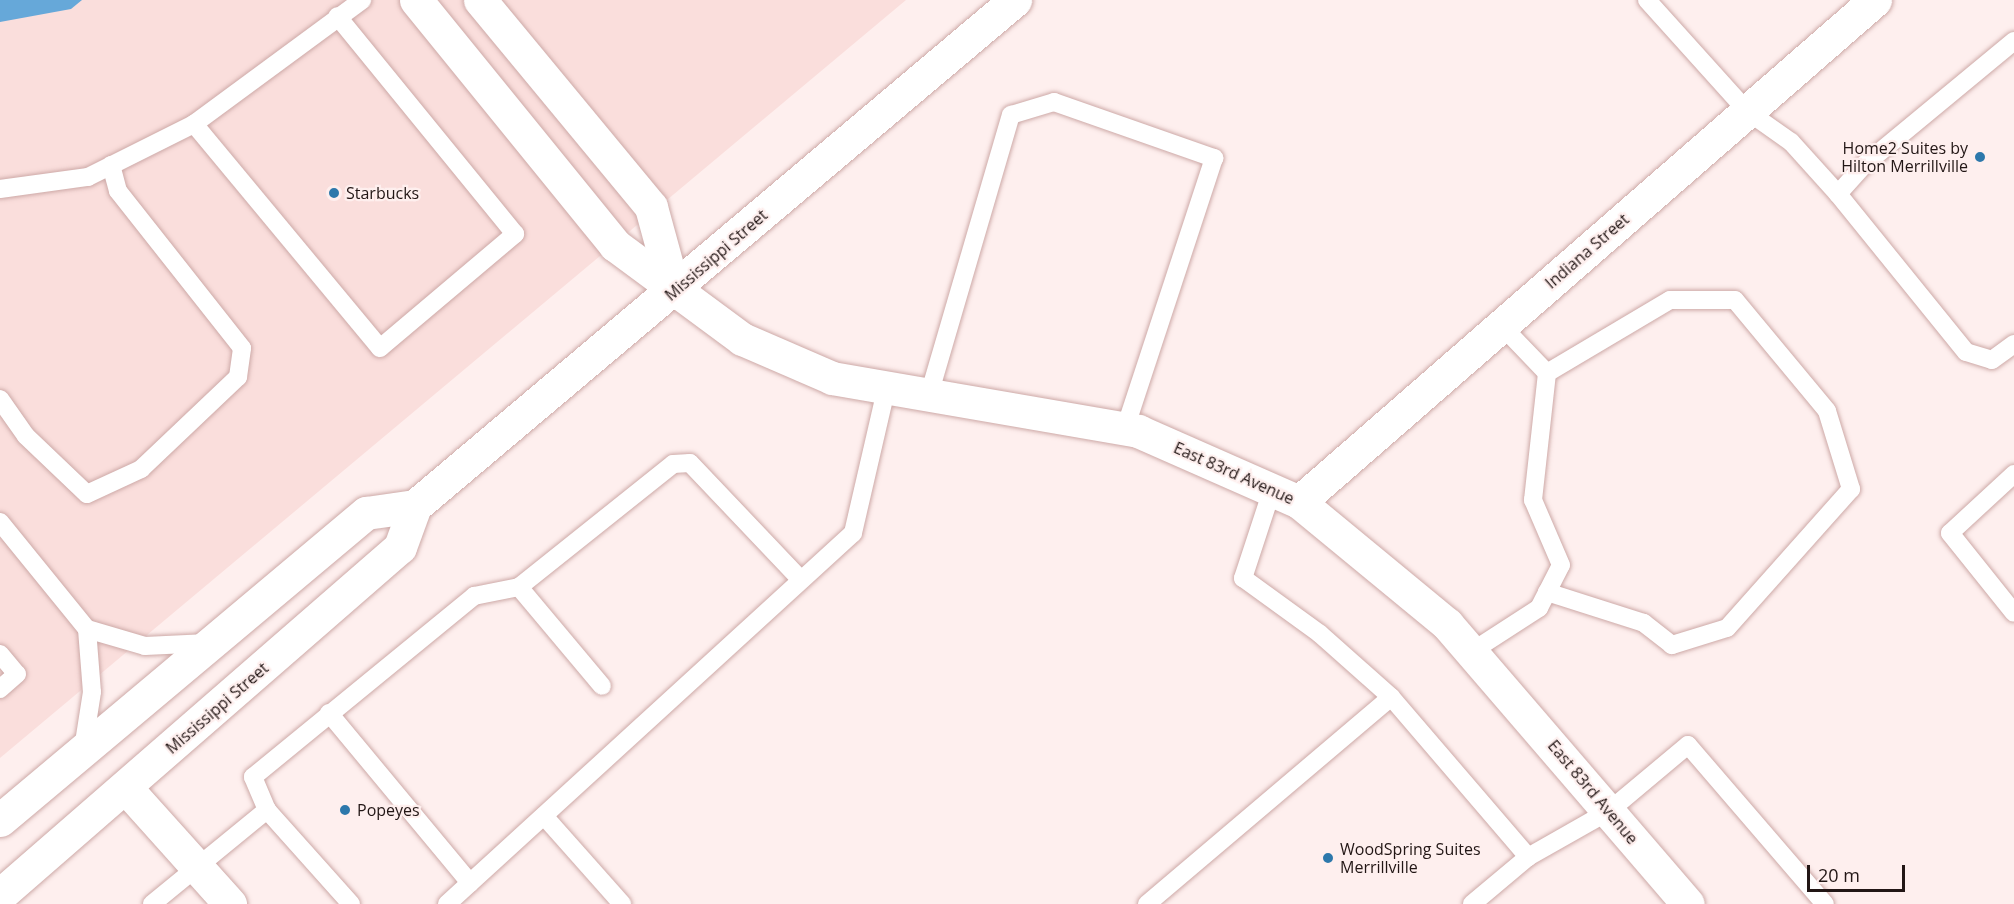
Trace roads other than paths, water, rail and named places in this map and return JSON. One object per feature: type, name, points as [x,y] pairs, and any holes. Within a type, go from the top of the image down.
[{"type":"street","name":"East 83rd Avenue","points":[[416,0],[615,245],[674,291],[780,359],[886,390],[929,395],[1125,428],[1285,496],[1412,592],[1471,652],[1687,904]]},
{"type":"street","points":[[480,0],[651,207],[674,291]]},
{"type":"street","name":"Mississippi Street","points":[[0,895],[126,788],[400,547],[415,506],[674,291],[1015,0]]},
{"type":"street","name":"Indiana Street","points":[[1285,496],[1501,325],[1875,0]]},
{"type":"street","points":[[0,820],[366,513],[415,506]]},
{"type":"street","points":[[126,788],[230,904]]},
{"type":"lane","points":[[0,189],[88,177],[194,124],[337,15],[362,0]]},
{"type":"lane","points":[[1647,0],[1747,111],[1791,142],[1838,194],[1966,351],[1992,360],[2014,344]]},
{"type":"lane","points":[[194,124],[380,348],[515,234],[337,15]]},
{"type":"lane","points":[[1838,194],[1864,165],[2014,41]]},
{"type":"lane","points":[[929,395],[1011,115],[1054,102],[1214,158],[1125,428]]},
{"type":"lane","points":[[0,399],[26,436],[87,494],[141,469],[238,377],[242,348],[118,191],[111,165]]},
{"type":"lane","points":[[1547,373],[1670,300],[1735,300],[1827,411],[1851,489],[1727,628],[1672,645],[1644,623],[1547,592]]},
{"type":"lane","points":[[1501,325],[1547,373]]},
{"type":"lane","points":[[1471,652],[1539,608],[1561,565],[1533,500],[1547,373]]},
{"type":"lane","points":[[447,904],[853,533],[886,390]]},
{"type":"lane","points":[[351,904],[267,810],[253,777],[474,596],[519,587],[673,464],[690,463],[801,580]]},
{"type":"lane","points":[[2014,474],[1950,533],[2014,613]]},
{"type":"lane","points":[[1285,496],[1243,578],[1320,634],[1391,697],[1528,857]]},
{"type":"lane","points":[[0,522],[87,629],[145,646],[211,642]]},
{"type":"lane","points":[[519,587],[602,686]]},
{"type":"lane","points":[[82,751],[92,692],[87,629]]},
{"type":"lane","points":[[0,654],[17,674],[0,689]]},
{"type":"lane","points":[[1146,904],[1391,697]]},
{"type":"lane","points":[[329,713],[470,883]]},
{"type":"lane","points":[[1472,904],[1528,857],[1609,811],[1688,745],[1825,904]]},
{"type":"lane","points":[[152,904],[267,810]]},
{"type":"lane","points":[[543,816],[622,904]]},
{"type":"water","points":[[0,0],[82,0],[71,9],[0,22]]},
{"type":"place","name":"Home2 Suites by Hilton Merrillville","points":[[1980,157]]},
{"type":"place","name":"Starbucks","points":[[334,193]]},
{"type":"place","name":"Popeyes","points":[[345,810]]},
{"type":"place","name":"WoodSpring Suites Merrillville","points":[[1328,858]]}]
